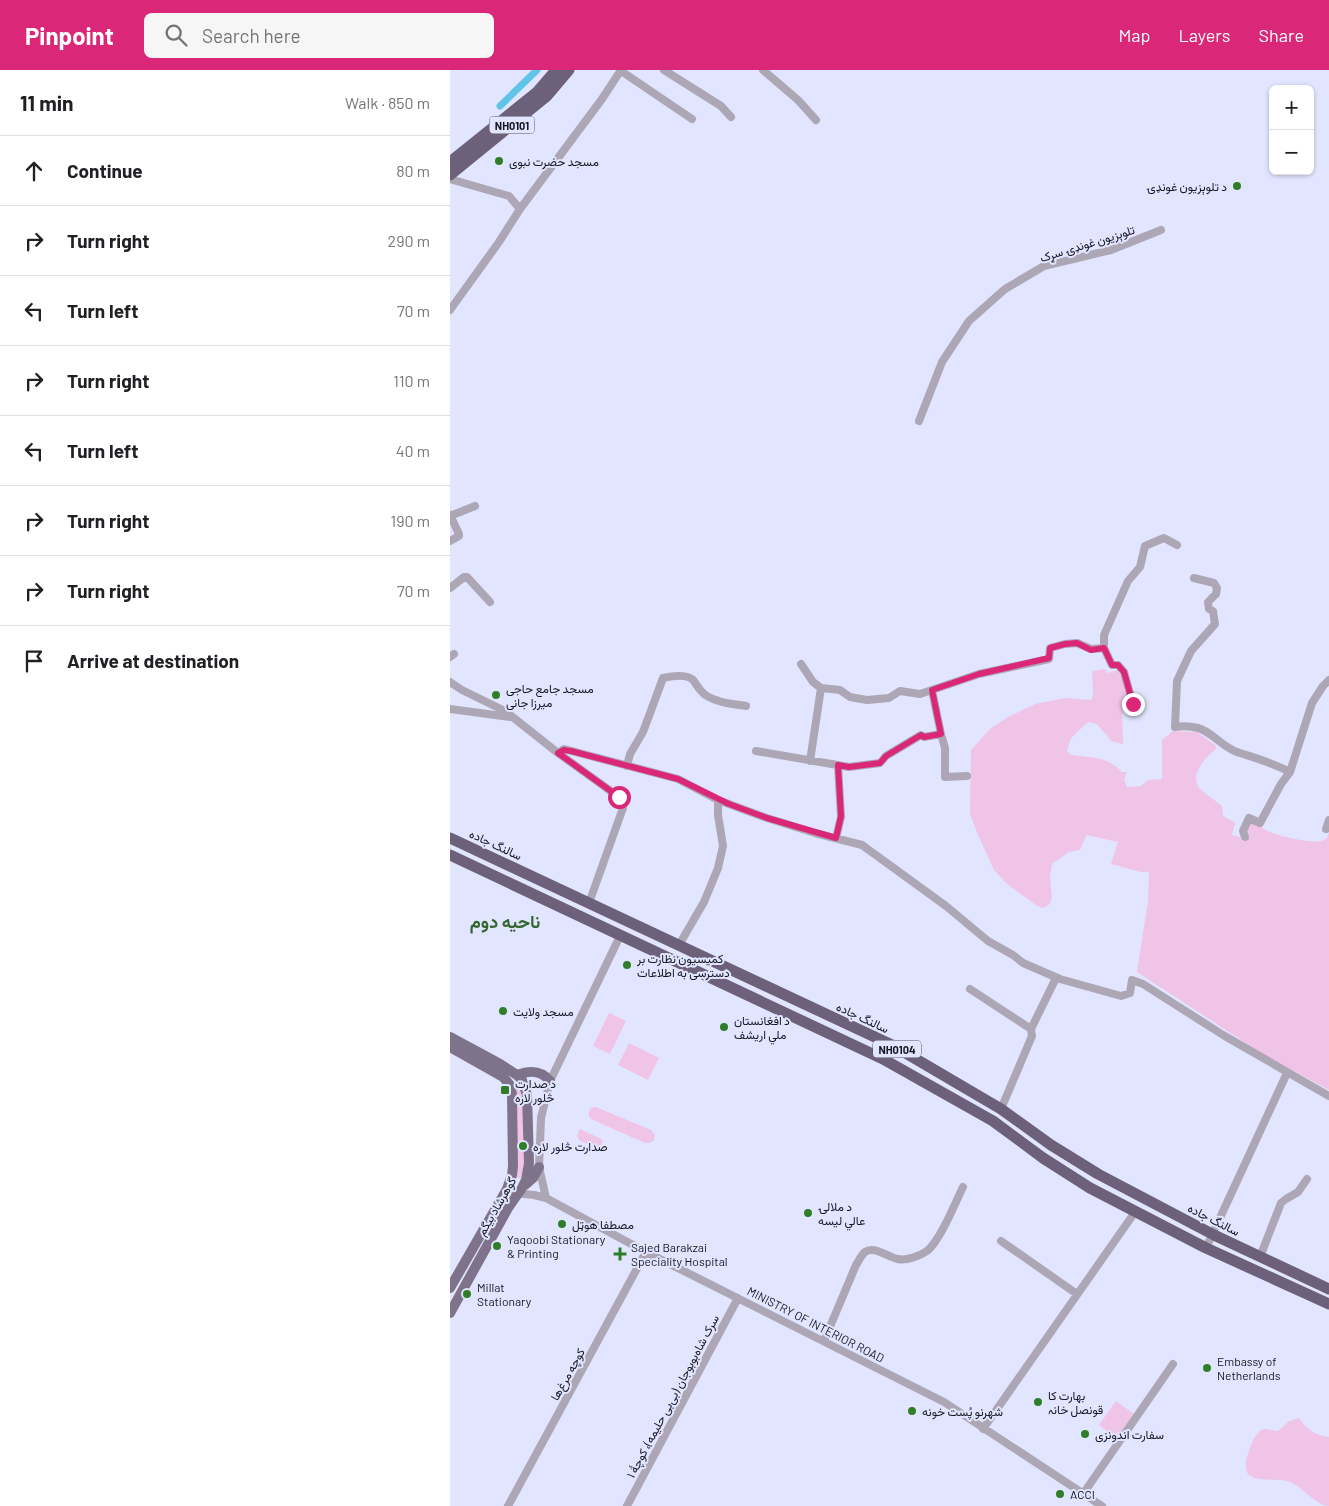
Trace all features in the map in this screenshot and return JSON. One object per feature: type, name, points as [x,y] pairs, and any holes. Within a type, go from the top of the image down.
[{"type":"highway","name":"NH0101","points":[[450,162],[537,92],[556,70]]},
{"type":"highway","name":"NH0101","points":[[450,175],[547,96],[569,70]]},
{"type":"highway","name":"سالنگ جاده","points":[[450,838],[892,1045],[1000,1109],[1050,1145],[1098,1174],[1260,1257],[1329,1289]]},
{"type":"highway","name":"NH0104","points":[[450,855],[883,1059],[993,1121],[1043,1158],[1090,1188],[1206,1248],[1329,1304]]},
{"type":"highway","points":[[782,1012],[789,997]]},
{"type":"main road","points":[[450,1037],[517,1075],[534,1071],[545,1076],[550,1082]]},
{"type":"main road","name":"گوهرشاد بیگم","points":[[450,1047],[503,1077],[510,1085],[512,1094],[513,1166],[507,1189],[450,1288]]},
{"type":"main road","name":"گوهرشاد بیگم","points":[[450,1313],[526,1180],[528,1164],[527,1095],[522,1080],[517,1075]]},
{"type":"main road","points":[[519,1192],[533,1178],[539,1167]]},
{"type":"street","points":[[450,310],[499,242],[520,209],[621,70],[692,119]]},
{"type":"street","points":[[664,70],[721,106],[731,117]]},
{"type":"street","points":[[763,70],[798,100],[816,120]]},
{"type":"street","points":[[450,180],[509,196],[520,209]]},
{"type":"street","name":"تلوېزيون غونډۍ سړک","points":[[919,421],[942,362],[969,321],[1005,289],[1044,266],[1111,250],[1161,230]]},
{"type":"street","points":[[450,541],[459,536],[459,534],[450,515],[475,506]]},
{"type":"street","points":[[1133,704],[1124,672],[1118,665],[1112,665],[1104,648],[1104,635],[1128,581],[1140,567],[1145,546],[1164,538],[1177,544]]},
{"type":"street","points":[[450,588],[464,577],[467,577],[490,602]]},
{"type":"street","points":[[1194,578],[1214,583],[1217,588],[1216,594],[1208,602],[1209,609],[1213,611],[1215,624],[1192,651],[1177,681],[1175,727],[1188,726],[1200,728],[1224,746],[1238,753],[1271,762],[1290,772]]},
{"type":"street","points":[[801,664],[813,682],[821,688],[840,690],[850,697],[867,700],[889,698],[900,691],[920,694],[979,674],[1049,658],[1050,648],[1065,644],[1077,643],[1091,650],[1104,648]]},
{"type":"street","points":[[627,766],[630,754],[643,732],[663,678],[689,677],[700,691],[709,697],[722,702],[746,706]]},
{"type":"street","points":[[1245,837],[1242,831],[1249,818],[1260,823],[1281,784],[1290,772],[1312,703],[1329,680]]},
{"type":"street","points":[[450,682],[462,690],[491,703],[512,717],[619,797],[623,803],[623,808],[589,903]]},
{"type":"street","points":[[810,760],[821,688]]},
{"type":"street","points":[[932,690],[945,748],[945,777],[967,776]]},
{"type":"street","points":[[450,708],[512,717]]},
{"type":"street","points":[[756,751],[849,767],[880,763],[886,756],[921,735],[924,737],[941,734]]},
{"type":"street","points":[[558,753],[564,750],[678,779],[718,800],[767,818],[862,845],[946,906],[988,941],[1023,963],[1060,979],[1121,996],[1130,992],[1132,980],[1143,984],[1223,1035],[1329,1096]]},
{"type":"street","points":[[836,838],[841,816],[838,765]]},
{"type":"street","points":[[679,945],[704,902],[718,868],[723,846],[718,815],[718,800]]},
{"type":"street","points":[[1326,828],[1329,820]]},
{"type":"street","points":[[546,1198],[539,1167],[541,1118],[550,1082],[620,936]]},
{"type":"street","points":[[1000,1109],[1032,1036],[1031,1029],[1050,988],[1056,978],[1060,979]]},
{"type":"street","points":[[970,989],[1031,1029]]},
{"type":"street","points":[[1206,1248],[1287,1073]]},
{"type":"street","points":[[1260,1257],[1282,1203],[1298,1192],[1307,1179]]},
{"type":"street","points":[[824,1341],[852,1274],[863,1253],[874,1251],[899,1260],[925,1252],[932,1246],[963,1187]]},
{"type":"street","name":"MINISTRY OF INTERIOR ROAD","points":[[507,1189],[546,1198],[646,1252],[944,1402],[1102,1506]]},
{"type":"street","points":[[983,1429],[1135,1212]]},
{"type":"street","points":[[1001,1241],[1077,1294]]},
{"type":"street","name":"کوچه مرغ‌ها","points":[[508,1506],[646,1252]]},
{"type":"street","name":"سرک شاه‌بوبوجان (بی‌بی حلیمه)، کوچۀ ۱","points":[[627,1506],[738,1298]]},
{"type":"street","points":[[1083,1494],[1173,1364]]},
{"type":"shaded area","points":[[1105,669],[1108,673],[1117,670],[1127,690],[1128,703],[1122,705],[1123,744],[1111,741],[1097,724],[1088,722],[1071,738],[1067,751],[1071,755],[1105,760],[1122,772],[1127,772],[1124,779],[1127,787],[1141,786],[1148,780],[1162,779],[1162,740],[1173,731],[1197,732],[1215,745],[1216,749],[1201,765],[1196,775],[1196,781],[1202,791],[1222,806],[1223,816],[1236,824],[1232,835],[1243,838],[1249,822],[1253,822],[1277,835],[1317,842],[1327,838],[1329,832],[1329,1090],[1261,1053],[1137,972],[1148,901],[1149,872],[1141,872],[1111,864],[1118,842],[1086,835],[1080,850],[1069,852],[1052,864],[1050,878],[1052,897],[1050,904],[1043,908],[1037,906],[1006,883],[994,870],[970,814],[971,750],[990,729],[1008,717],[1035,704],[1065,698],[1091,700],[1093,695],[1092,671]]},
{"type":"shaded area","points":[[609,1013],[626,1021],[610,1054],[593,1046]]},
{"type":"shaded area","points":[[629,1043],[659,1058],[648,1080],[618,1065]]},
{"type":"shaded area","points":[[518,1085],[523,1103],[525,1131],[521,1178],[516,1176],[515,1087]]},
{"type":"shaded area","points":[[596,1107],[651,1130],[655,1135],[654,1140],[650,1143],[645,1143],[593,1120],[589,1117],[589,1112],[591,1108]]},
{"type":"shaded area","points":[[580,1129],[603,1140],[600,1147],[595,1148],[579,1140],[577,1135]]},
{"type":"shaded area","points":[[1116,1401],[1134,1414],[1117,1438],[1099,1425]]},
{"type":"shaded area","points":[[1299,1418],[1312,1431],[1329,1437],[1329,1506],[1315,1500],[1290,1482],[1259,1479],[1249,1475],[1247,1471],[1247,1459],[1251,1445],[1258,1433],[1265,1429],[1274,1431],[1281,1429],[1288,1422]]},
{"type":"waterway","points":[[500,106],[537,70]]},
{"type":"place","name":"مسجد حضرت نبوی","points":[[499,161]]},
{"type":"place","name":"د تلوېزیون غونډۍ","points":[[1237,186]]},
{"type":"place","name":"مسجد جامع حاجی میرزا جانی","points":[[496,695]]},
{"type":"place","name":"کمیسیون نظارت بر دسترسی به اطلاعات","points":[[627,965]]},
{"type":"place","name":"مسجد ولایت","points":[[503,1011]]},
{"type":"place","name":"د افغانستان ملي اریشف","points":[[724,1027]]},
{"type":"place","name":"د صدارت څلور لاره","points":[[505,1090]]},
{"type":"place","name":"صدارت څلور لاره","points":[[523,1146]]},
{"type":"place","name":"د ملالۍ عالي لیسه","points":[[808,1213]]},
{"type":"place","name":"مصطفا هوټل","points":[[562,1224]]},
{"type":"place","name":"Yaqoobi Stationary & Printing","points":[[497,1246]]},
{"type":"place","name":"Sajed Barakzai Speciality Hospital","points":[[620,1254]]},
{"type":"place","name":"Millat Stationary","points":[[467,1294]]},
{"type":"place","name":"Embassy of Netherlands","points":[[1207,1368]]},
{"type":"place","name":"بھارت کا قونصل خانہ","points":[[1038,1402]]},
{"type":"place","name":"شهرنو پُست خونه","points":[[912,1411]]},
{"type":"place","name":"سفارت اندونزی","points":[[1085,1434]]},
{"type":"place","name":"ACCI","points":[[1060,1494]]},
{"type":"district","name":"ناحیه دوم","points":[[505,921]]},
{"type":"route","points":[[619,797],[558,753],[561,750],[571,751],[678,779],[718,800],[815,834],[836,838],[841,816],[838,765],[849,767],[880,763],[886,756],[921,735],[924,737],[941,734],[932,690],[979,674],[995,672],[1049,658],[1050,648],[1077,643],[1091,650],[1104,648],[1112,665],[1118,665],[1124,672],[1133,704]]}]
